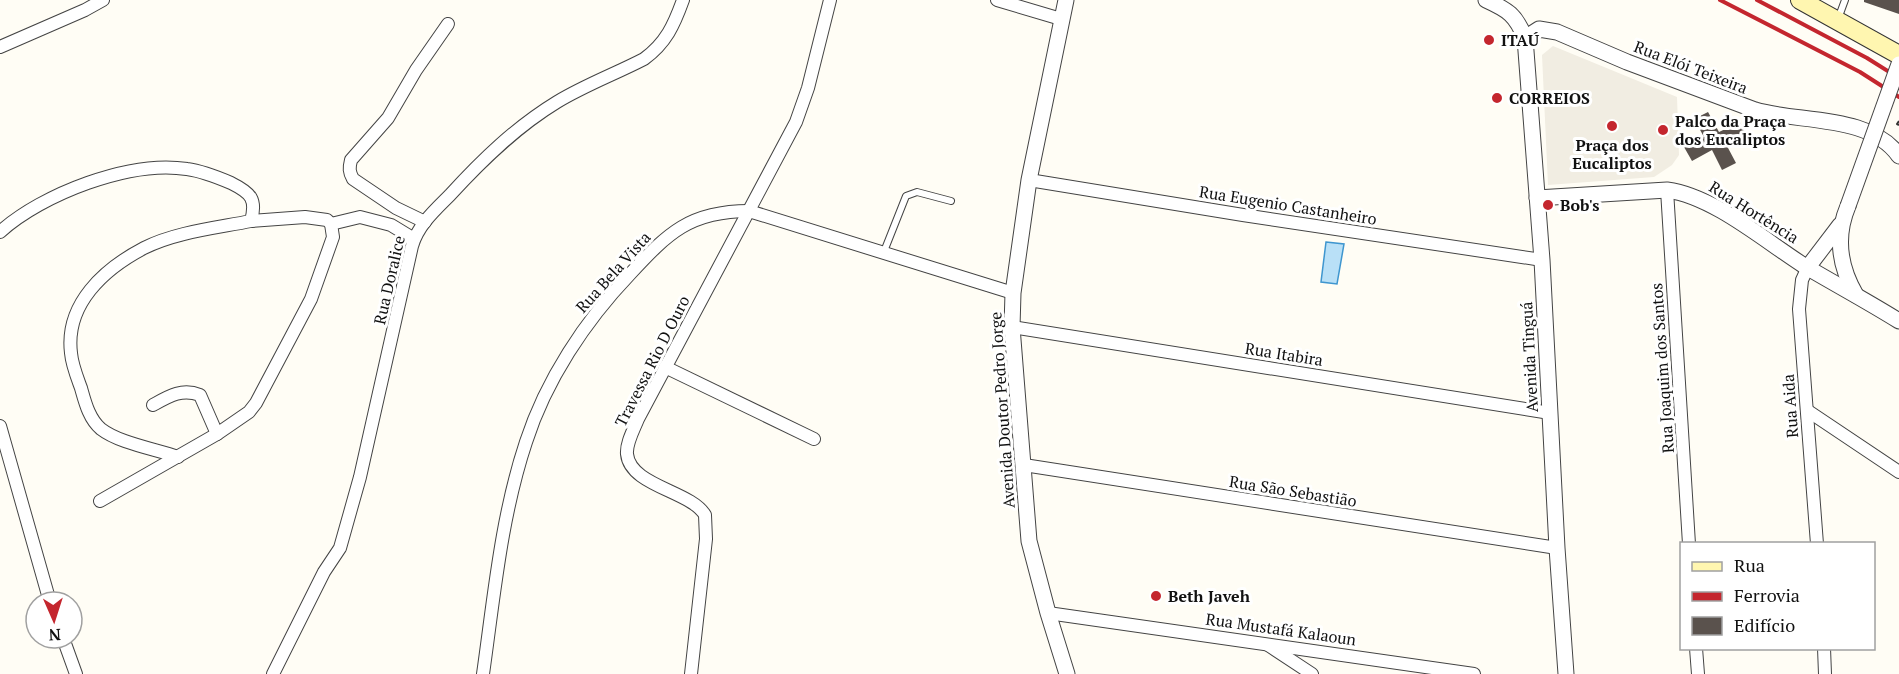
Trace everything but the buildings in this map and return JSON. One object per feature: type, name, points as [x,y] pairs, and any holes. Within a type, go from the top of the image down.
[{"type":"main road","points":[[1800,0],[1899,55]]},
{"type":"street","points":[[0,47],[103,0]]},
{"type":"street","name":"Rua Doralice","points":[[273,674],[324,572],[340,548],[360,477],[414,238],[425,222],[501,142],[530,119],[580,89],[644,59],[655,51],[673,27],[683,0]]},
{"type":"street","name":"Travessa Rio D Ouro","points":[[691,674],[706,539],[705,515],[696,505],[644,477],[634,469],[627,456],[628,446],[638,419],[796,122],[808,88],[830,0]]},
{"type":"street","points":[[997,0],[1061,19]]},
{"type":"street","name":"Avenida Doutor Pedro Jorge","points":[[1066,0],[1029,180],[1013,293],[1012,327],[1029,541],[1067,674]]},
{"type":"street","points":[[1486,0],[1518,21],[1524,38]]},
{"type":"street","points":[[425,222],[396,208],[362,186],[349,174],[349,166],[351,160],[388,118],[416,70],[448,24]]},
{"type":"street","name":"Rua Elói Teixeira","points":[[1524,38],[1539,29],[1557,32],[1627,62],[1747,108],[1776,116],[1863,129],[1887,142],[1899,156]]},
{"type":"street","name":"Avenida Tinguá","points":[[1524,38],[1542,260],[1566,674]]},
{"type":"street","points":[[1808,267],[1841,222],[1899,64]]},
{"type":"street","points":[[0,232],[60,192],[149,168],[185,169],[238,186],[247,193],[254,204],[255,210],[250,221]]},
{"type":"street","name":"Rua Eugenio Castanheiro","points":[[1029,180],[1542,260]]},
{"type":"street","name":"Rua Hortência","points":[[1537,198],[1667,190],[1687,194],[1721,211],[1783,252],[1899,321]]},
{"type":"street","name":"Rua Joaquim dos Santos","points":[[1667,190],[1689,542]]},
{"type":"street","name":"Rua Bela Vista","points":[[483,674],[508,511],[525,443],[550,385],[581,333],[612,293],[660,242],[694,220],[711,214],[749,211],[1013,293]]},
{"type":"street","points":[[100,501],[178,457],[217,434],[249,412],[256,403],[311,299],[333,237],[331,224],[327,220],[314,217],[250,221],[188,234],[145,248],[100,277],[88,291],[72,325],[71,352],[93,421],[107,433],[120,439],[178,457]]},
{"type":"street","points":[[331,224],[360,217],[391,225],[414,238]]},
{"type":"street","points":[[1841,222],[1841,260],[1856,295]]},
{"type":"street","points":[[1783,252],[1802,254],[1820,251]]},
{"type":"street","name":"Rua Aida","points":[[1808,267],[1802,280],[1799,300],[1816,542]]},
{"type":"street","name":"Rua Itabira","points":[[1012,327],[1550,413]]},
{"type":"street","points":[[665,367],[814,438]]},
{"type":"street","points":[[153,405],[170,395],[182,392],[200,394],[217,434]]},
{"type":"street","points":[[1808,411],[1899,472]]},
{"type":"street","points":[[0,426],[47,590]]},
{"type":"street","name":"Rua São Sebastião","points":[[1024,465],[1557,548]]},
{"type":"street","name":"Rua Mustafá Kalaoun","points":[[1048,613],[1474,674]]},
{"type":"street","points":[[1264,643],[1312,674]]},
{"type":"street","points":[[67,650],[76,674]]},
{"type":"street","points":[[1696,650],[1698,674]]},
{"type":"street","points":[[1824,650],[1825,674]]},
{"type":"lane","points":[[1838,21],[1845,0]]},
{"type":"lane","points":[[883,254],[906,196],[917,192],[951,201]]},
{"type":"path","points":[[1899,121],[1897,124],[1899,126]]},
{"type":"shaded area","name":"Praça dos Eucaliptos","points":[[1553,46],[1677,97],[1679,155],[1672,165],[1654,177],[1548,185],[1542,55]]},
{"type":"water","points":[[1326,242],[1344,244],[1337,284],[1321,282]]},
{"type":"railway","points":[[1720,0],[1860,72],[1899,97]]},
{"type":"railway","points":[[1757,0],[1867,58],[1899,78]]},
{"type":"place","name":"ITAÚ","points":[[1489,40]]},
{"type":"place","name":"CORREIOS","points":[[1497,98]]},
{"type":"place","name":"Praça dos Eucaliptos","points":[[1612,126]]},
{"type":"place","name":"Palco da Praça dos Eucaliptos","points":[[1663,130]]},
{"type":"place","name":"Bob's","points":[[1548,205]]},
{"type":"place","name":"Beth Javeh","points":[[1156,596]]}]
